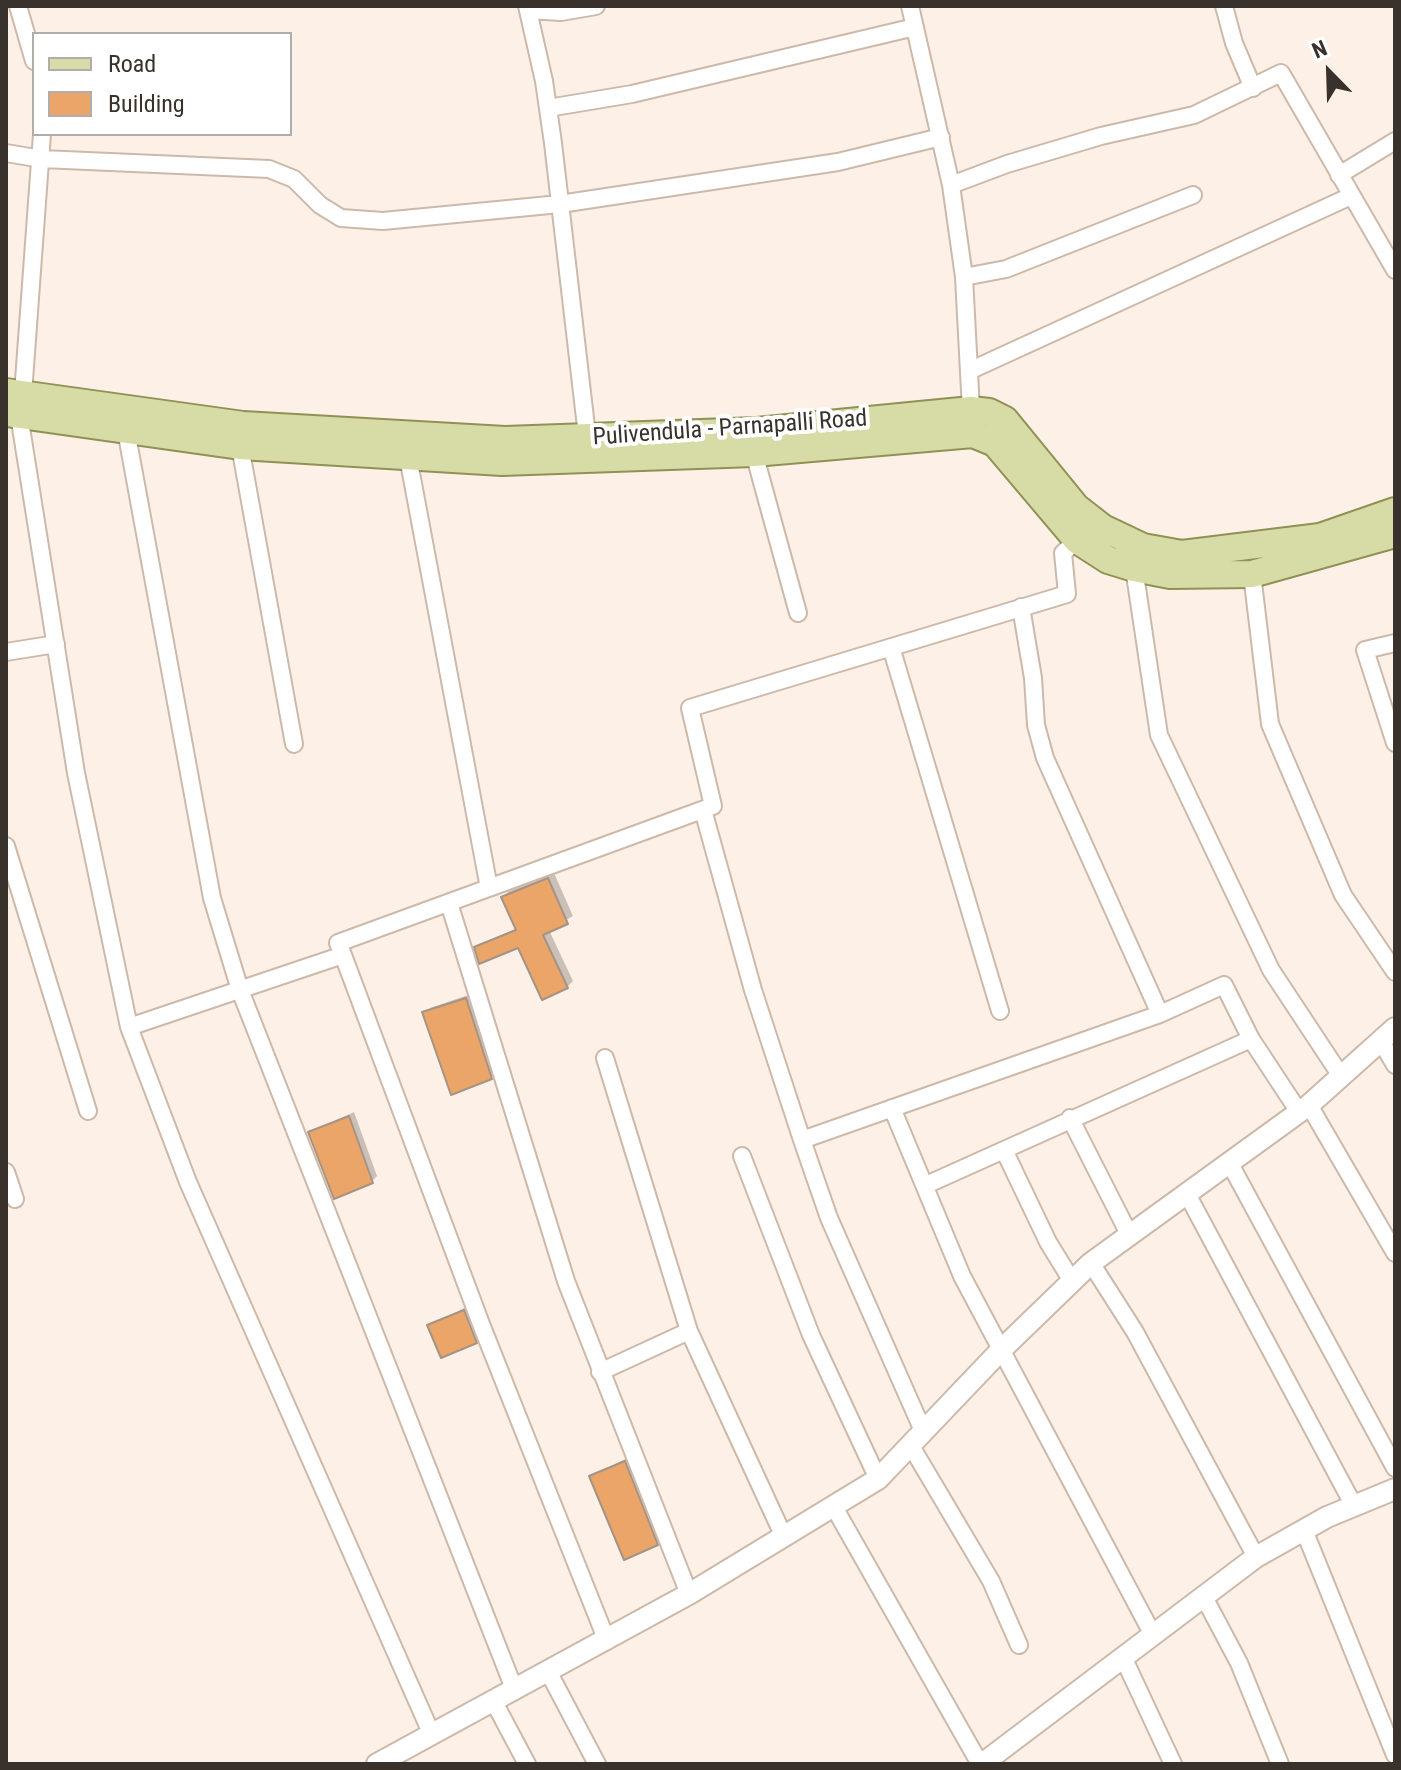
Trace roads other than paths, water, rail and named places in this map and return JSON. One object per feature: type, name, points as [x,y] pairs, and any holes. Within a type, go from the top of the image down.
[{"type":"main road","name":"Pulivendula - Parnapalli Road","points":[[13,404],[126,430],[240,446],[502,462],[588,449],[757,431],[972,422],[995,443],[1077,540],[1108,560],[1134,568],[1170,575],[1252,574],[1394,533]]},
{"type":"main road","name":"Pulivendula - Parnapalli Road","points":[[13,404],[327,432],[505,440],[588,449],[754,453],[972,422],[989,412],[1005,420],[1076,507],[1103,528],[1143,547],[1182,554],[1320,537],[1394,533]]},
{"type":"street","points":[[588,449],[548,108],[527,8],[561,12],[596,6]]},
{"type":"street","points":[[910,6],[951,185],[964,277],[972,422]]},
{"type":"street","points":[[1224,6],[1234,43],[1253,88]]},
{"type":"street","points":[[14,10],[32,56]]},
{"type":"street","points":[[548,108],[632,94],[915,27]]},
{"type":"street","points":[[951,185],[1007,164],[1101,136],[1194,115],[1281,73],[1395,270]]},
{"type":"street","points":[[42,136],[42,159],[13,404],[76,773],[129,1027],[188,1182],[432,1735]]},
{"type":"street","points":[[6,153],[42,159],[269,169],[294,179],[320,205],[341,218],[383,221],[560,204],[838,162],[941,137]]},
{"type":"street","points":[[1339,175],[1395,141]]},
{"type":"street","points":[[964,277],[1006,269],[1193,195]]},
{"type":"street","points":[[969,371],[1351,196]]},
{"type":"street","points":[[126,430],[212,898],[240,990],[515,1691]]},
{"type":"street","points":[[240,446],[294,744]]},
{"type":"street","points":[[754,453],[798,613]]},
{"type":"street","points":[[408,457],[489,888]]},
{"type":"street","points":[[607,1641],[481,1324],[338,943],[713,806],[690,708],[1067,594],[1063,553],[1077,540]]},
{"type":"street","points":[[1134,568],[1159,735],[1237,906],[1271,970],[1341,1076]]},
{"type":"street","points":[[1252,574],[1270,724],[1343,895],[1395,972]]},
{"type":"street","points":[[1021,607],[1032,666],[1036,725],[1045,758],[1160,1014]]},
{"type":"street","points":[[1395,643],[1365,650],[1395,743]]},
{"type":"street","points":[[6,652],[56,644]]},
{"type":"street","points":[[891,647],[1000,1011]]},
{"type":"street","points":[[703,810],[753,990],[829,1218],[917,1439],[991,1581],[1019,1645]]},
{"type":"street","points":[[6,846],[88,1111]]},
{"type":"street","points":[[449,903],[540,1203],[600,1372],[689,1594]]},
{"type":"street","points":[[129,1027],[343,955]]},
{"type":"street","points":[[802,1140],[1160,1014],[1224,985],[1251,1039],[1304,1108],[1395,1253]]},
{"type":"street","points":[[377,1764],[607,1641],[878,1479],[1001,1350],[1091,1263],[1304,1108],[1388,1034],[1395,1065]]},
{"type":"street","points":[[926,1185],[1251,1039]]},
{"type":"street","points":[[605,1058],[689,1331],[784,1537]]},
{"type":"street","points":[[892,1108],[962,1276],[1153,1635]]},
{"type":"street","points":[[1070,1118],[1129,1234]]},
{"type":"street","points":[[1004,1150],[1048,1242],[1072,1281]]},
{"type":"street","points":[[742,1156],[811,1335],[878,1479]]},
{"type":"street","points":[[1229,1162],[1395,1468]]},
{"type":"street","points":[[6,1172],[15,1199]]},
{"type":"street","points":[[1186,1192],[1354,1506]]},
{"type":"street","points":[[1091,1263],[1135,1332],[1256,1557]]},
{"type":"street","points":[[600,1372],[689,1331]]},
{"type":"street","points":[[834,1507],[981,1764],[1256,1557],[1304,1530],[1395,1489]]},
{"type":"street","points":[[1304,1530],[1395,1755]]},
{"type":"street","points":[[1204,1597],[1239,1663],[1280,1764]]},
{"type":"street","points":[[1123,1657],[1173,1764]]},
{"type":"street","points":[[549,1673],[597,1764]]},
{"type":"street","points":[[494,1702],[527,1764]]}]
